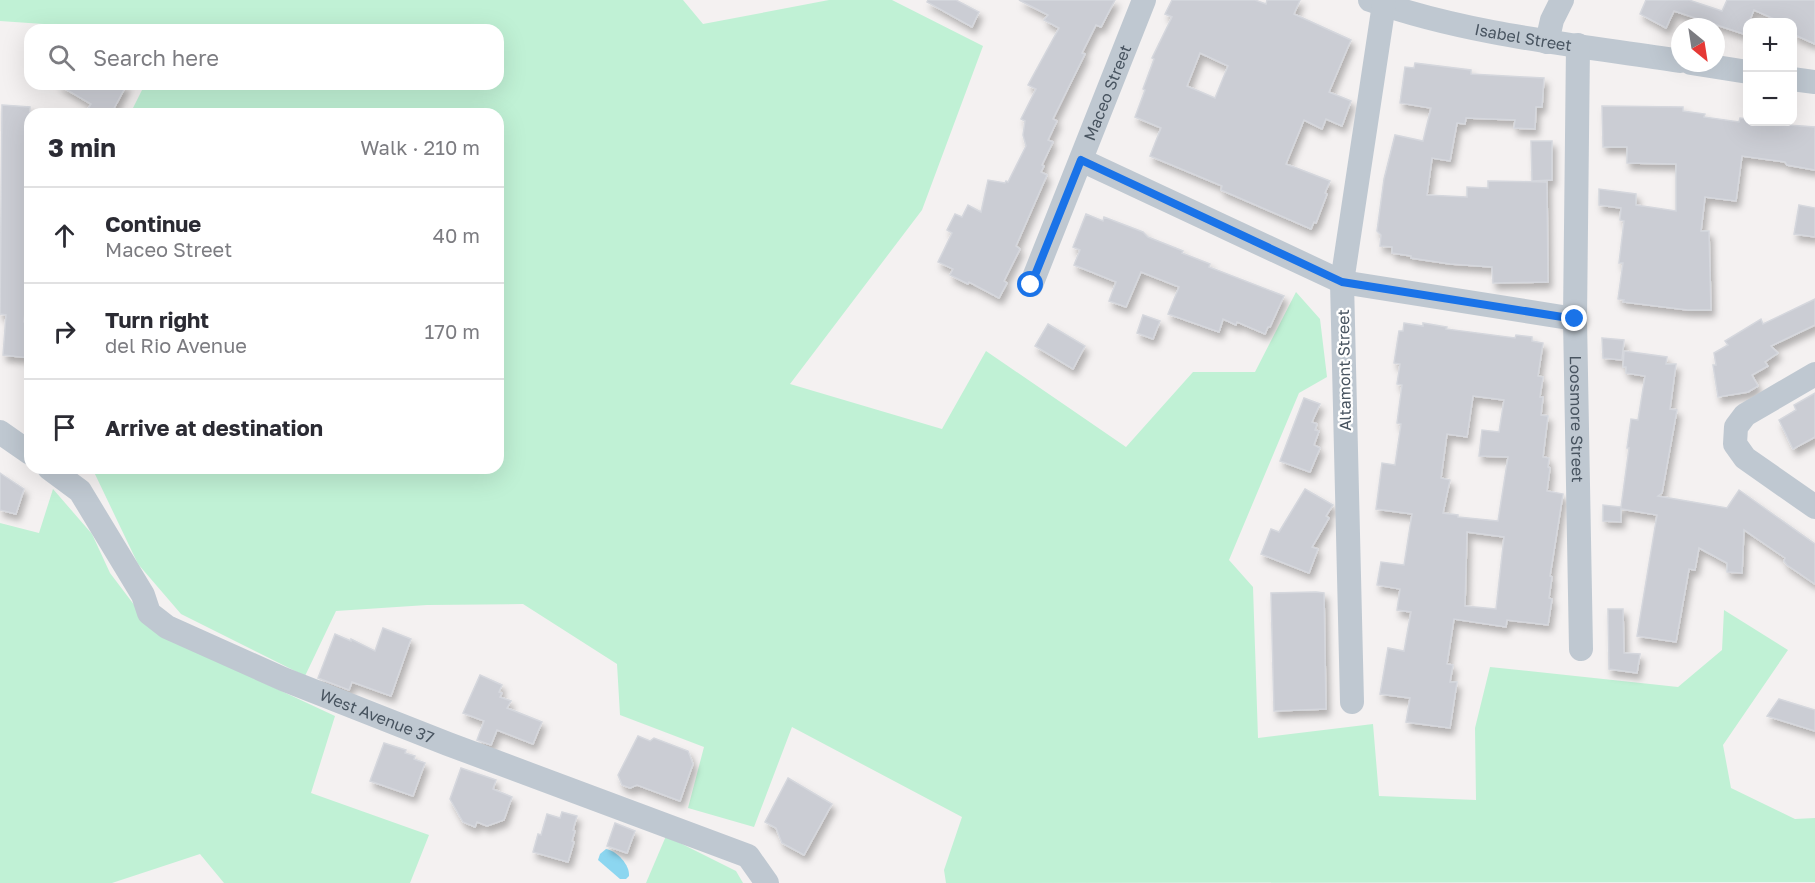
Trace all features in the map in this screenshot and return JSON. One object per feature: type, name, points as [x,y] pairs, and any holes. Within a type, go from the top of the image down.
[{"type":"street","name":"Maceo Street","points":[[1031,285],[1144,0]]},
{"type":"street","points":[[1547,42],[1552,20],[1562,0]]},
{"type":"street","name":"Isabel Street","points":[[1377,2],[1462,26],[1547,42],[1671,60]]},
{"type":"street","name":"Altamont Street","points":[[1352,702],[1342,282],[1377,2]]},
{"type":"street","name":"Loosmore Street","points":[[1578,45],[1575,319],[1581,649]]},
{"type":"street","points":[[1725,68],[1743,71]]},
{"type":"street","points":[[1797,80],[1815,82]]},
{"type":"street","points":[[1081,160],[1342,282],[1575,319]]},
{"type":"street","points":[[1815,374],[1745,415],[1736,427],[1735,444],[1745,459],[1815,507]]},
{"type":"street","points":[[0,432],[24,449]]},
{"type":"street","name":"West Avenue 37","points":[[57,474],[80,491],[143,595],[148,613],[167,627],[283,679],[448,744],[748,856],[767,883]]},
{"type":"green space","points":[[0,0],[683,0],[703,24],[829,0],[892,0],[983,46],[922,210],[790,384],[942,429],[986,351],[1126,447],[1193,372],[1255,372],[1296,292],[1320,319],[1327,377],[1299,393],[1229,560],[1253,587],[1258,738],[1373,724],[1379,796],[1476,800],[1475,728],[1490,667],[1678,687],[1722,650],[1724,610],[1788,650],[1723,745],[1731,788],[1795,819],[1815,818],[1815,882],[946,883],[944,870],[962,817],[792,727],[754,827],[688,808],[704,747],[620,715],[617,664],[523,604],[427,605],[336,611],[305,676],[181,614],[138,564],[95,474],[504,474],[504,108],[133,108],[142,90],[504,90],[504,24],[43,24],[0,21]]},
{"type":"green space","points":[[53,489],[92,534],[110,573],[135,606],[163,636],[335,716],[311,793],[429,835],[410,883],[224,883],[200,854],[112,883],[0,883],[0,523],[39,533]]},
{"type":"green space","points":[[666,836],[736,871],[743,883],[646,883]]},
{"type":"water","points":[[606,849],[625,863],[629,872],[626,879],[620,879],[598,860],[600,854]]},
{"type":"building","points":[[928,0],[956,0],[979,12],[972,27],[927,2]]},
{"type":"building","points":[[1019,0],[1115,0],[1101,27],[1096,25],[1082,53],[1085,54],[1053,119],[1057,121],[1048,140],[1053,142],[1041,172],[1047,175],[1016,246],[1020,249],[1004,281],[1007,283],[999,298],[950,275],[953,269],[938,262],[952,233],[947,230],[955,214],[962,217],[968,205],[981,212],[988,180],[1008,182],[1026,146],[1023,135],[1025,121],[1021,119],[1036,89],[1028,85],[1059,28],[1044,20],[1048,15]]},
{"type":"building","points":[[1172,0],[1255,0],[1266,4],[1267,0],[1300,0],[1294,14],[1351,40],[1329,92],[1351,101],[1342,126],[1326,119],[1322,129],[1304,120],[1286,164],[1330,181],[1316,223],[1314,222],[1311,229],[1221,190],[1222,186],[1150,156],[1161,128],[1135,117],[1154,59],[1152,58],[1172,17],[1165,14]],"holes":[[[1200,53],[1228,66],[1215,98],[1187,86]]]},
{"type":"building","points":[[1646,0],[1689,0],[1722,11],[1727,0],[1815,0],[1815,44],[1797,36],[1797,18],[1772,18],[1754,10],[1751,18],[1743,18],[1743,34],[1725,28],[1725,18],[1695,18],[1674,11],[1666,28],[1640,14]]},
{"type":"building","points":[[1415,63],[1471,70],[1471,74],[1544,78],[1542,107],[1536,107],[1535,129],[1514,128],[1515,120],[1466,118],[1465,124],[1457,123],[1450,161],[1432,158],[1427,195],[1467,197],[1467,187],[1488,188],[1488,181],[1547,182],[1548,282],[1493,283],[1492,267],[1411,258],[1411,256],[1392,253],[1392,247],[1380,246],[1381,235],[1377,231],[1384,179],[1395,135],[1423,141],[1431,108],[1400,103],[1405,67],[1414,68]]},
{"type":"building","points":[[67,90],[124,90],[114,108],[89,108],[91,104]]},
{"type":"building","points":[[2,105],[30,107],[24,108],[24,357],[3,355],[6,315],[0,314]]},
{"type":"building","points":[[1602,106],[1683,107],[1683,111],[1705,114],[1704,117],[1739,122],[1740,118],[1743,118],[1743,126],[1815,127],[1815,170],[1787,165],[1785,162],[1742,156],[1736,201],[1705,197],[1701,231],[1709,231],[1711,310],[1688,310],[1623,302],[1624,300],[1618,299],[1623,263],[1619,263],[1624,221],[1620,220],[1621,208],[1599,205],[1599,189],[1636,194],[1636,205],[1676,211],[1676,164],[1627,163],[1627,147],[1603,147]]},
{"type":"building","points":[[1531,141],[1552,141],[1552,180],[1532,181]]},
{"type":"building","points":[[1799,205],[1815,208],[1815,237],[1794,234]]},
{"type":"building","points":[[1086,214],[1103,221],[1104,217],[1143,232],[1148,237],[1210,264],[1209,267],[1284,296],[1270,327],[1265,334],[1237,322],[1236,325],[1223,319],[1219,332],[1168,314],[1179,287],[1141,272],[1126,307],[1109,301],[1116,282],[1074,265],[1080,250],[1073,247]]},
{"type":"building","points":[[1815,299],[1815,325],[1771,346],[1778,353],[1765,362],[1768,366],[1752,375],[1758,386],[1748,392],[1718,397],[1713,365],[1716,365],[1714,353],[1728,345],[1725,341],[1761,319],[1763,324]]},
{"type":"building","points":[[1143,315],[1160,321],[1153,339],[1137,333]]},
{"type":"building","points":[[1404,323],[1423,326],[1423,323],[1447,327],[1446,329],[1515,338],[1516,335],[1532,337],[1532,341],[1543,343],[1538,376],[1543,377],[1540,397],[1543,397],[1541,415],[1548,416],[1543,457],[1549,458],[1547,491],[1563,494],[1550,576],[1552,577],[1549,598],[1552,599],[1548,625],[1507,620],[1506,627],[1454,619],[1447,664],[1453,665],[1450,682],[1457,682],[1450,728],[1406,722],[1410,698],[1380,694],[1388,648],[1404,651],[1411,612],[1397,610],[1400,589],[1377,585],[1381,562],[1404,565],[1412,514],[1376,509],[1382,463],[1395,465],[1401,424],[1397,423],[1402,385],[1397,384],[1400,364],[1394,363],[1399,331],[1403,331]],"holes":[[[1473,396],[1504,400],[1499,432],[1482,430],[1479,456],[1508,457],[1498,521],[1443,513],[1450,480],[1441,478],[1447,434],[1467,437]],[[1467,532],[1504,537],[1496,609],[1465,606]]]},
{"type":"building","points":[[1048,324],[1085,346],[1073,369],[1035,346]]},
{"type":"building","points":[[1602,338],[1624,340],[1622,360],[1603,358]]},
{"type":"building","points":[[1624,351],[1667,357],[1666,364],[1676,364],[1670,409],[1677,410],[1662,493],[1658,496],[1727,508],[1739,490],[1815,544],[1815,584],[1787,565],[1785,558],[1744,530],[1742,573],[1727,572],[1727,563],[1699,548],[1695,570],[1689,569],[1676,642],[1637,636],[1657,515],[1621,509],[1621,522],[1603,521],[1603,505],[1621,507],[1631,419],[1638,420],[1645,376],[1626,373],[1626,367],[1623,367]]},
{"type":"building","points":[[1815,393],[1815,437],[1793,449],[1779,420],[1796,410],[1794,405]]},
{"type":"building","points":[[1304,398],[1320,404],[1312,422],[1317,424],[1315,430],[1319,431],[1314,445],[1320,448],[1310,472],[1280,461]]},
{"type":"building","points":[[0,473],[24,489],[16,514],[0,510]]},
{"type":"building","points":[[1305,489],[1333,505],[1326,516],[1329,518],[1312,547],[1318,549],[1309,573],[1261,554],[1271,529],[1279,532]]},
{"type":"building","points":[[1271,593],[1324,593],[1326,709],[1274,711]]},
{"type":"building","points":[[1608,609],[1623,609],[1624,653],[1640,654],[1637,673],[1609,669]]},
{"type":"building","points":[[383,628],[411,639],[391,696],[352,682],[349,690],[318,678],[335,634],[375,651]]},
{"type":"building","points":[[480,675],[502,685],[499,692],[502,693],[500,697],[511,701],[507,708],[542,722],[533,744],[497,730],[491,745],[477,740],[484,721],[463,713]]},
{"type":"building","points":[[1779,699],[1815,710],[1815,731],[1767,716]]},
{"type":"building","points":[[638,736],[650,741],[654,738],[688,751],[693,764],[680,801],[637,785],[630,788],[622,785],[618,775]]},
{"type":"building","points":[[384,743],[406,750],[405,753],[425,763],[413,796],[370,781]]},
{"type":"building","points":[[461,768],[496,780],[493,789],[512,797],[504,820],[487,826],[477,822],[475,827],[463,822],[450,799]]},
{"type":"building","points":[[788,778],[832,804],[804,855],[782,843],[776,828],[765,822]]},
{"type":"building","points":[[562,812],[577,816],[573,830],[575,831],[572,841],[574,842],[568,862],[533,852],[547,814],[560,818]]},
{"type":"building","points":[[615,823],[635,831],[627,853],[607,846]]},
{"type":"route","points":[[1031,285],[1081,160],[1342,282],[1575,319]]}]
